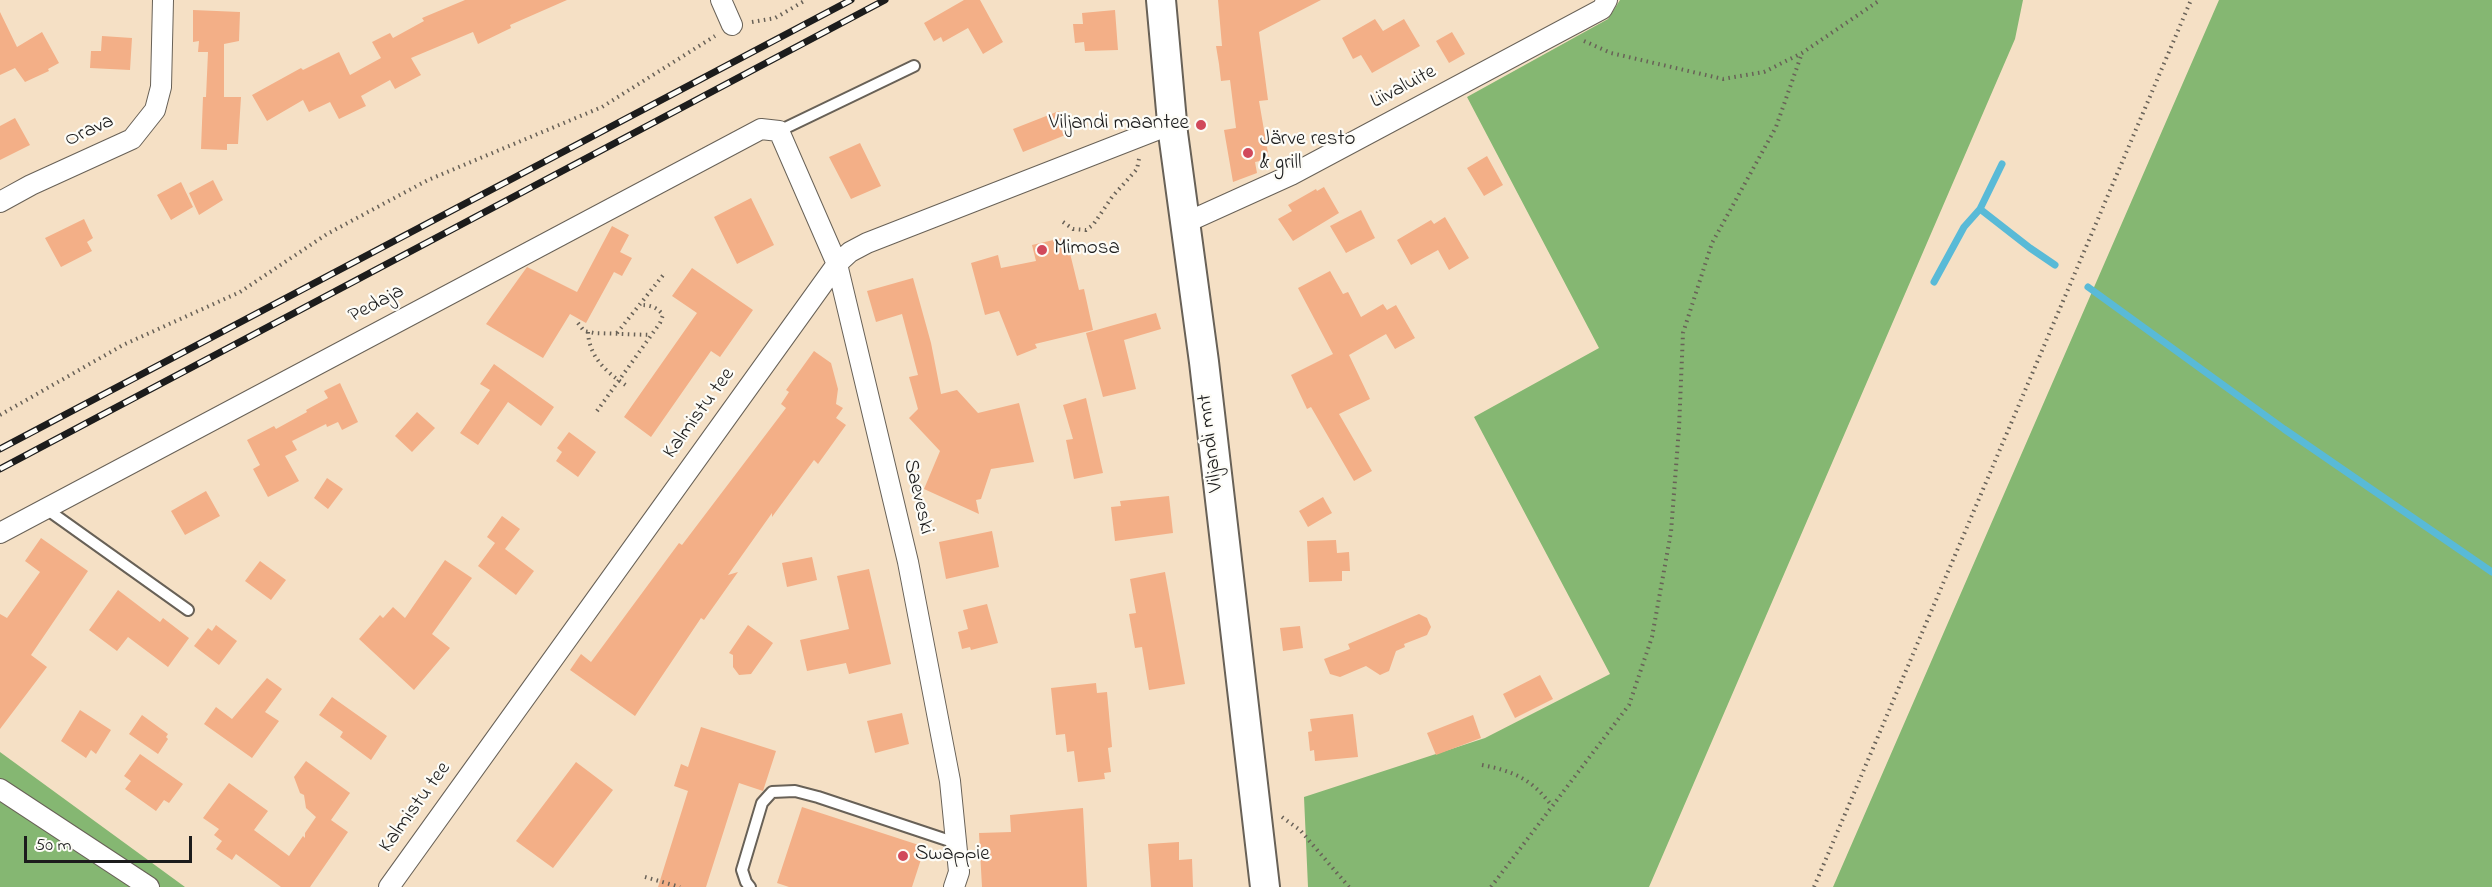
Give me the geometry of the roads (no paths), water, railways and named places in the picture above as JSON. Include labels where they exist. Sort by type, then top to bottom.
[{"type":"main road","name":"Viljandi mnt","points":[[1161,0],[1172,124],[1204,362],[1264,887]]},
{"type":"street","name":"Orava","points":[[0,202],[31,185],[132,139],[155,110],[161,87],[163,0]]},
{"type":"street","points":[[721,0],[732,25]]},
{"type":"street","name":"Liivaluite","points":[[1185,223],[1291,175],[1602,9],[1607,0]]},
{"type":"street","name":"Kalmistu tee","points":[[389,887],[837,264],[850,252],[867,243],[1172,124]]},
{"type":"street","name":"Pedaja","points":[[0,533],[761,129],[779,131]]},
{"type":"street","name":"Saeveski","points":[[779,131],[837,264],[908,562],[950,781],[958,872],[954,887]]},
{"type":"street","points":[[0,789],[149,887]]},
{"type":"lane","points":[[779,131],[914,66]]},
{"type":"lane","points":[[45,508],[188,610]]},
{"type":"lane","points":[[750,887],[742,870],[762,803],[772,792],[795,791],[818,797],[956,843]]},
{"type":"waterway","points":[[1934,282],[1964,227],[1980,209],[2002,164]]},
{"type":"waterway","points":[[1980,209],[2055,265]]},
{"type":"waterway","points":[[2088,287],[2284,429],[2492,572]]},
{"type":"railway","points":[[0,449],[851,0]]},
{"type":"railway","points":[[0,469],[885,0]]},
{"type":"place","name":"Viljandi maantee","points":[[1201,125]]},
{"type":"place","name":"Järve resto & grill","points":[[1248,153]]},
{"type":"place","name":"Mimosa","points":[[1042,250]]},
{"type":"place","name":"Swappie","points":[[903,856]]}]
